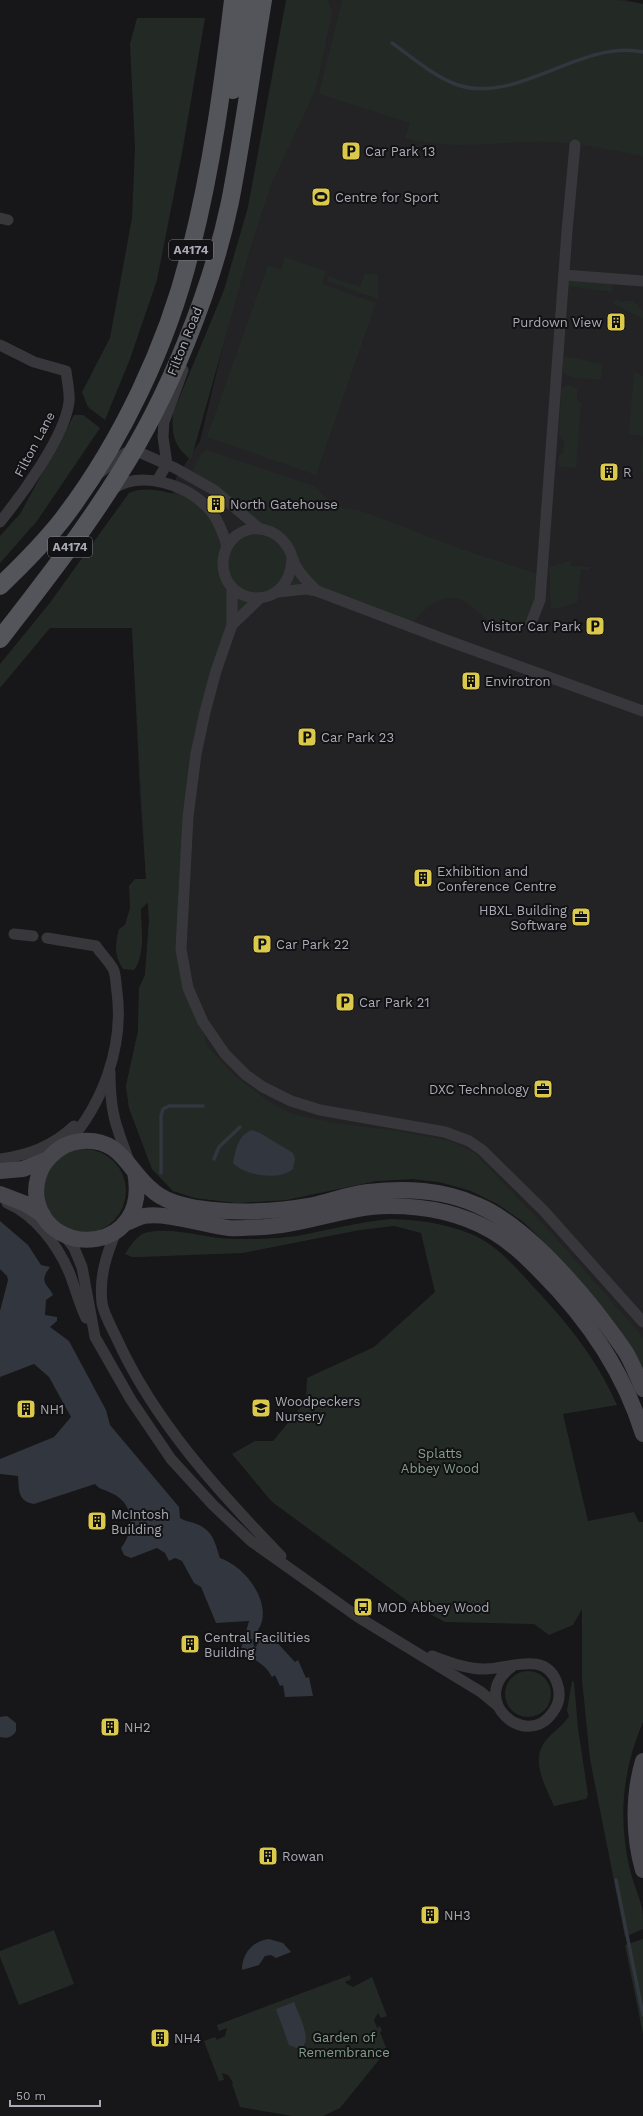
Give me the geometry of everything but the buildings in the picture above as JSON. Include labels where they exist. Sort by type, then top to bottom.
[{"type":"main road","name":"Filton Road","points":[[0,586],[41,545],[61,521],[88,482],[134,403],[154,359],[177,298],[191,251],[212,152],[233,0]]},
{"type":"main road","points":[[212,152],[232,93],[248,0]]},
{"type":"main road","name":"Filton Road","points":[[0,639],[41,586],[107,493],[133,451],[157,406],[185,342],[215,258],[229,203],[264,0]]},
{"type":"street","points":[[531,623],[540,600],[575,145]]},
{"type":"street","points":[[158,482],[166,464],[163,437],[164,422],[210,300],[223,249],[229,203]]},
{"type":"street","points":[[564,275],[643,281]]},
{"type":"street","name":"Filton Lane","points":[[0,345],[34,362],[66,371],[70,400],[62,424],[37,471],[0,522]]},
{"type":"street","points":[[88,482],[117,458],[125,453],[133,451],[166,464],[214,490],[260,528],[271,531],[281,538],[288,547],[292,559],[302,575],[317,591]]},
{"type":"street","points":[[107,493],[126,482],[158,482],[183,489],[201,501],[218,522],[227,546]]},
{"type":"street","points":[[260,528],[241,532],[227,546],[223,556],[223,567],[226,578],[232,588],[245,596],[260,598]]},
{"type":"street","points":[[278,592],[289,578],[292,559]]},
{"type":"street","points":[[232,588],[232,625],[216,671],[205,712],[195,760],[188,817],[181,937],[182,957],[188,988],[207,1028],[225,1054],[246,1075],[268,1090],[291,1101],[320,1110],[445,1132],[469,1141],[482,1150],[544,1212],[643,1322]]},
{"type":"street","points":[[232,625],[260,598],[278,592],[306,589],[317,591],[446,640],[643,711]]},
{"type":"street","points":[[14,934],[33,936]]},
{"type":"street","points":[[47,938],[96,946],[114,970],[119,1010],[117,1040],[110,1067],[91,1113],[67,1144]]},
{"type":"street","points":[[110,1067],[110,1096],[118,1130],[126,1148],[138,1188],[135,1207],[121,1228],[104,1265],[102,1286],[103,1304],[131,1370],[200,1466],[234,1506],[299,1574]]},
{"type":"street","points":[[0,1159],[22,1156],[46,1147],[64,1136],[75,1125],[98,1095]]},
{"type":"street","points":[[43,1216],[37,1200],[36,1186],[39,1174],[46,1160],[56,1150],[67,1144],[90,1140],[105,1144],[117,1150],[151,1190],[178,1205],[218,1211],[259,1212],[314,1205],[364,1192],[408,1189],[442,1194],[477,1204],[504,1219],[536,1246],[568,1279],[603,1321],[626,1353],[643,1388]]},
{"type":"street","points":[[0,1172],[23,1169],[46,1160]]},
{"type":"street","points":[[0,1194],[26,1204],[43,1216],[50,1224],[64,1235],[74,1248],[82,1267],[96,1337]]},
{"type":"street","points":[[0,1200],[26,1214],[57,1247],[96,1337],[120,1382],[170,1459],[213,1505],[251,1541],[358,1616],[481,1692],[498,1706],[506,1718],[523,1726],[542,1722],[550,1716],[556,1708],[559,1693],[557,1683],[552,1673],[543,1666],[533,1663],[522,1663],[513,1666],[484,1669],[459,1666],[414,1650]]},
{"type":"street","points":[[64,1235],[84,1240],[101,1238],[145,1216],[162,1216],[231,1228],[266,1227],[387,1206],[434,1209],[462,1217],[492,1231],[520,1251],[557,1289],[597,1338],[617,1371],[635,1408],[643,1434]]},
{"type":"street","points":[[498,1706],[496,1688],[506,1671],[513,1666]]},
{"type":"street","points":[[643,1761],[638,1782],[636,1820],[639,1854],[643,1870]]},
{"type":"shaded area","points":[[299,0],[625,0],[643,4],[643,1351],[575,1266],[504,1196],[439,1182],[413,1179],[376,1181],[286,1200],[237,1203],[195,1198],[173,1191],[152,1169],[129,1108],[126,1086],[138,1031],[139,988],[145,975],[149,921],[140,794],[131,607],[170,509],[176,478],[200,441],[247,246]]},
{"type":"shaded area","points":[[252,1130],[260,1133],[293,1153],[295,1159],[293,1169],[287,1173],[271,1176],[254,1174],[233,1163],[236,1148],[240,1140]]},
{"type":"shaded area","points":[[0,1221],[28,1245],[41,1265],[50,1267],[46,1272],[44,1280],[53,1295],[46,1300],[45,1315],[57,1317],[57,1321],[50,1327],[69,1341],[106,1410],[110,1425],[179,1507],[180,1518],[199,1525],[209,1532],[214,1540],[220,1558],[237,1567],[252,1583],[261,1602],[263,1611],[261,1625],[253,1639],[254,1646],[256,1647],[262,1632],[271,1636],[295,1662],[298,1660],[306,1678],[309,1677],[313,1696],[285,1697],[283,1685],[280,1686],[275,1675],[272,1677],[265,1667],[252,1658],[248,1656],[247,1659],[239,1656],[249,1621],[216,1623],[201,1587],[194,1583],[182,1561],[175,1558],[169,1561],[165,1553],[157,1548],[131,1558],[124,1555],[121,1548],[129,1533],[130,1518],[125,1503],[119,1497],[95,1484],[34,1504],[24,1500],[20,1494],[18,1476],[0,1474],[0,1459],[54,1437],[71,1417],[49,1377],[34,1364],[0,1377],[0,1311],[8,1280],[7,1276],[0,1269]]},
{"type":"shaded area","points":[[7,1716],[16,1723],[16,1731],[10,1737],[0,1737],[0,1717]]},
{"type":"shaded area","points":[[269,1939],[283,1943],[291,1952],[276,1958],[271,1955],[265,1956],[259,1965],[242,1970],[242,1964],[249,1949],[258,1942]]},
{"type":"shaded area","points":[[294,2002],[306,2035],[304,2046],[299,2049],[289,2045],[276,2009]]},
{"type":"green space","points":[[286,0],[328,0],[332,14],[315,91],[271,185],[251,246],[191,460],[177,445],[175,440],[173,434],[173,413],[224,290],[248,207]]},
{"type":"green space","points":[[342,0],[616,0],[643,4],[643,156],[586,146],[552,142],[460,145],[423,142],[405,138],[410,123],[319,94]]},
{"type":"green space","points":[[137,18],[205,18],[182,153],[157,280],[130,359],[105,420],[88,407],[82,392],[110,338],[132,218],[135,148],[130,44]]},
{"type":"green space","points":[[285,257],[326,271],[322,284],[376,303],[316,475],[207,437],[268,265],[281,270]]},
{"type":"green space","points":[[365,274],[378,274],[378,299],[327,281],[329,276],[360,287]]},
{"type":"green space","points":[[568,281],[613,284],[612,292],[567,286]]},
{"type":"green space","points":[[616,300],[622,302],[633,300],[643,312],[643,319],[612,303]]},
{"type":"green space","points":[[564,356],[602,364],[601,379],[581,378],[566,375],[563,369]]},
{"type":"green space","points":[[634,372],[643,376],[643,436],[629,434]]},
{"type":"green space","points":[[570,385],[577,389],[577,400],[581,403],[576,468],[561,467],[558,464],[559,456],[563,453],[564,441],[559,434],[561,391],[564,386]]},
{"type":"green space","points":[[74,415],[83,415],[100,428],[37,521],[0,563],[0,536],[20,514]]},
{"type":"green space","points":[[643,436],[643,472],[641,471]]},
{"type":"green space","points":[[207,450],[314,486],[328,500],[339,507],[362,511],[458,548],[534,573],[542,571],[531,623],[518,626],[505,627],[493,624],[470,605],[461,600],[452,598],[444,599],[429,606],[411,626],[317,591],[278,592],[232,625],[200,734],[182,957],[203,1022],[206,1045],[236,1077],[271,1103],[293,1114],[334,1123],[398,1131],[451,1141],[475,1153],[553,1235],[643,1337],[643,1370],[619,1328],[577,1277],[537,1235],[522,1221],[497,1204],[471,1191],[439,1182],[413,1179],[376,1181],[286,1200],[237,1203],[195,1198],[173,1191],[152,1169],[129,1108],[126,1086],[138,1031],[139,988],[145,975],[149,921],[148,902],[141,909],[141,948],[138,964],[134,970],[123,969],[118,959],[116,950],[119,929],[125,925],[130,908],[129,886],[135,879],[146,879],[132,628],[50,628],[0,688],[0,664],[49,604],[129,493],[147,490],[179,495],[183,489],[201,501],[227,545],[259,528],[190,476],[201,454]]},
{"type":"green space","points":[[569,561],[571,566],[590,567],[589,570],[581,569],[577,603],[553,609],[551,607],[549,567]]},
{"type":"green space","points":[[84,1149],[100,1152],[114,1161],[123,1175],[126,1191],[123,1207],[114,1221],[100,1230],[84,1233],[68,1230],[54,1221],[45,1207],[42,1191],[45,1175],[54,1161],[68,1152]]},
{"type":"green space","name":"Splatts Abbey Wood","points":[[391,1219],[421,1221],[461,1230],[480,1238],[503,1255],[543,1296],[579,1340],[599,1371],[617,1405],[563,1414],[588,1521],[634,1512],[639,1522],[643,1522],[643,1722],[630,1759],[626,1777],[623,1814],[626,1851],[631,1875],[642,1908],[643,1929],[625,1937],[590,1759],[582,1680],[582,1609],[573,1625],[549,1635],[534,1624],[445,1622],[413,1605],[272,1502],[232,1454],[255,1441],[273,1441],[306,1401],[307,1378],[374,1347],[435,1292],[421,1233],[394,1226],[360,1230],[243,1253],[139,1257],[132,1257],[125,1254],[138,1237],[149,1232],[170,1231],[213,1237],[243,1239],[289,1237],[358,1223]]},
{"type":"green space","points":[[523,1671],[533,1671],[545,1677],[550,1685],[550,1703],[545,1711],[537,1716],[523,1717],[515,1714],[508,1707],[505,1699],[505,1689],[508,1681],[515,1674]]},
{"type":"green space","points":[[572,1681],[574,1682],[578,1728],[588,1795],[586,1799],[554,1806],[540,1772],[539,1755],[547,1739],[564,1723],[569,1716],[567,1710]]},
{"type":"green space","points":[[54,1930],[74,1984],[19,2005],[0,1957],[0,1951]]},
{"type":"green space","points":[[643,1939],[643,2034],[625,1945]]},
{"type":"green space","name":"Garden of Remembrance","points":[[350,1975],[351,1979],[345,1982],[353,1987],[372,1977],[387,2016],[381,2018],[378,2013],[374,2020],[377,2028],[380,2026],[382,2031],[380,2032],[387,2050],[340,2108],[323,2116],[292,2116],[240,2107],[232,2084],[233,2083],[228,2075],[222,2073],[224,2080],[219,2081],[204,2041],[215,2037],[217,2040],[225,2036],[227,2028],[219,2031],[217,2025]]},
{"type":"waterway","points":[[392,43],[430,71],[455,84],[478,89],[501,87],[524,81],[572,62],[595,55],[619,51],[643,52]]},
{"type":"waterway","points":[[161,1173],[161,1116],[163,1109],[169,1106],[203,1106]]},
{"type":"waterway","points":[[214,1159],[219,1147],[240,1127]]},
{"type":"waterway","points":[[616,1880],[643,2015]]},
{"type":"place","name":"Car Park 13","points":[[351,151]]},
{"type":"place","name":"Centre for Sport","points":[[321,197]]},
{"type":"place","name":"Purdown View","points":[[616,322]]},
{"type":"place","name":"R","points":[[609,472]]},
{"type":"place","name":"North Gatehouse","points":[[216,504]]},
{"type":"place","name":"Visitor Car Park","points":[[595,626]]},
{"type":"place","name":"Envirotron","points":[[471,681]]},
{"type":"place","name":"Car Park 23","points":[[307,737]]},
{"type":"place","name":"Exhibition and Conference Centre","points":[[423,878]]},
{"type":"place","name":"HBXL Building Software","points":[[581,917]]},
{"type":"place","name":"Car Park 22","points":[[262,944]]},
{"type":"place","name":"Car Park 21","points":[[345,1002]]},
{"type":"place","name":"DXC Technology","points":[[543,1089]]},
{"type":"place","name":"Woodpeckers Nursery","points":[[261,1408]]},
{"type":"place","name":"NH1","points":[[26,1409]]},
{"type":"place","name":"McIntosh Building","points":[[97,1521]]},
{"type":"place","name":"MOD Abbey Wood","points":[[363,1607]]},
{"type":"place","name":"Central Facilities Building","points":[[190,1644]]},
{"type":"place","name":"NH2","points":[[110,1727]]},
{"type":"place","name":"Rowan","points":[[268,1856]]},
{"type":"place","name":"NH3","points":[[430,1915]]},
{"type":"place","name":"NH4","points":[[160,2038]]}]
